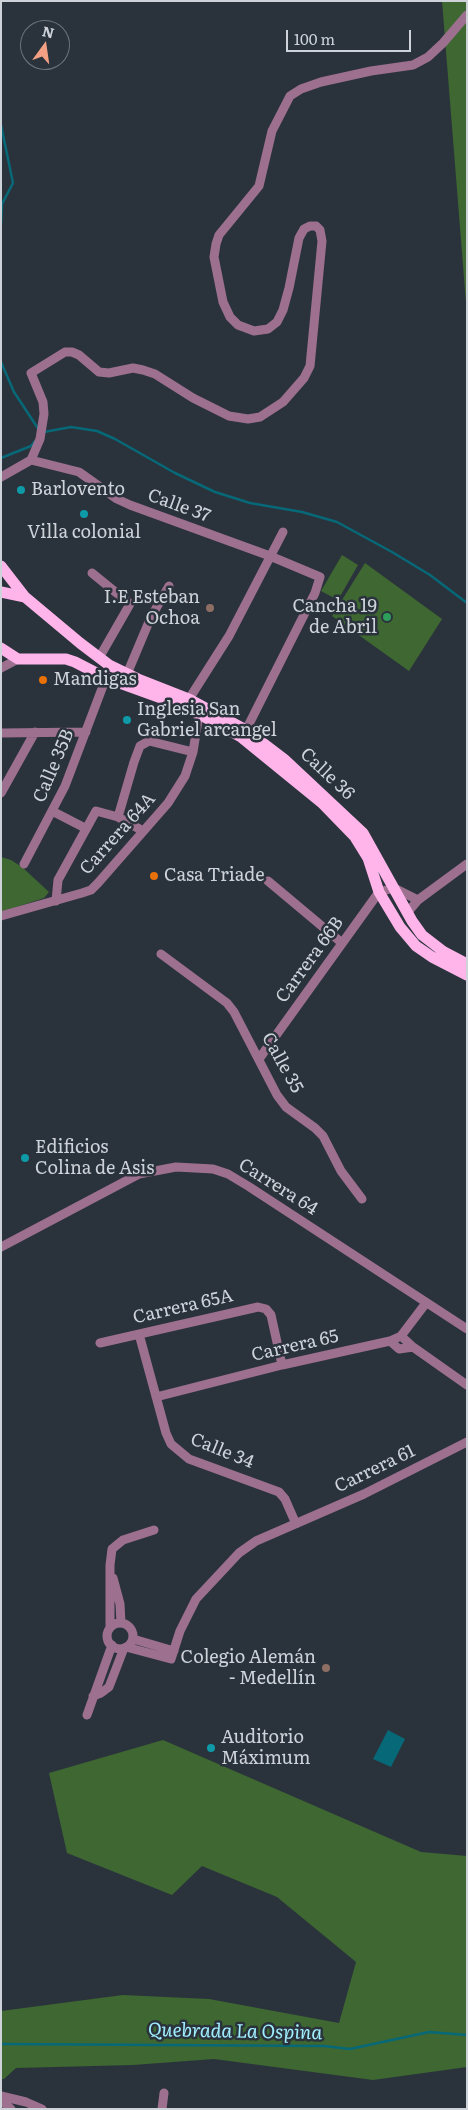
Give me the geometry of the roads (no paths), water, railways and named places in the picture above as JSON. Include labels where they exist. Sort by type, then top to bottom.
[{"type":"main road","name":"Calle 36","points":[[1,566],[25,597],[98,658],[127,674],[189,699],[246,730],[284,759],[363,833],[407,913],[422,935],[433,945],[467,964]]},
{"type":"main road","points":[[1,592],[25,597]]},
{"type":"main road","points":[[1,648],[18,659],[66,659],[80,644]]},
{"type":"main road","name":"Calle 36","points":[[66,659],[106,678],[186,707],[241,736],[322,803],[355,837],[368,858],[380,892],[400,927],[416,946],[432,957],[467,975]]},
{"type":"street","points":[[1,477],[31,460],[40,438],[44,402],[31,373],[65,352],[79,355],[99,372],[109,373],[133,368],[155,374],[193,398],[229,416],[248,419],[260,417],[283,402],[304,378],[310,366],[322,241],[320,230],[316,226],[310,226],[304,229],[299,238],[289,288],[283,310],[277,322],[268,329],[254,331],[238,325],[230,317],[223,302],[214,257],[219,236],[259,186],[272,130],[290,96],[301,89],[321,82],[371,71],[413,66],[438,48],[467,15]]},
{"type":"street","name":"Calle 37","points":[[31,460],[79,472],[130,505],[270,556],[320,577],[321,580],[315,593],[246,730]]},
{"type":"street","points":[[189,699],[229,636],[283,532]]},
{"type":"street","points":[[92,573],[130,604],[98,658]]},
{"type":"street","points":[[127,674],[151,617],[169,586]]},
{"type":"street","points":[[1,668],[18,659]]},
{"type":"street","name":"Calle 35B","points":[[24,864],[52,811],[86,732],[106,678]]},
{"type":"street","name":"Carrera 64A","points":[[1,916],[91,890],[168,803],[185,776],[193,752],[199,714]]},
{"type":"street","points":[[1,794],[35,732]]},
{"type":"street","points":[[1,733],[86,732]]},
{"type":"street","points":[[118,817],[140,746],[154,742],[193,752]]},
{"type":"street","points":[[52,811],[85,828]]},
{"type":"street","points":[[56,900],[58,880],[96,811],[118,817],[143,831]]},
{"type":"street","points":[[407,913],[418,900],[467,864]]},
{"type":"street","points":[[268,881],[342,943]]},
{"type":"street","points":[[380,892],[394,888],[418,900]]},
{"type":"street","name":"Carrera 66B","points":[[258,1059],[380,892]]},
{"type":"street","name":"Calle 35","points":[[160,954],[227,1003],[234,1012],[277,1096],[286,1107],[323,1136],[341,1171],[362,1199]]},
{"type":"street","name":"Carrera 64","points":[[1,1247],[139,1174],[176,1167],[196,1167],[224,1173],[248,1186],[467,1329]]},
{"type":"street","name":"Carrera 65","points":[[156,1397],[282,1365],[390,1341],[401,1336],[426,1303]]},
{"type":"street","name":"Carrera 65A","points":[[100,1343],[258,1307],[266,1309],[271,1315],[282,1365]]},
{"type":"street","name":"Calle 34","points":[[139,1334],[166,1433],[171,1444],[189,1459],[279,1492],[285,1498],[296,1524]]},
{"type":"street","points":[[401,1336],[412,1347],[467,1385]]},
{"type":"street","points":[[390,1341],[399,1349],[412,1347]]},
{"type":"street","name":"Carrera 61","points":[[173,1655],[189,1610],[208,1585],[239,1553],[256,1541],[364,1494],[467,1442]]},
{"type":"street","points":[[87,1715],[111,1649],[108,1638],[110,1628],[110,1565],[112,1549],[123,1540],[154,1530]]},
{"type":"street","points":[[110,1565],[121,1612],[121,1623]]},
{"type":"street","points":[[110,1613],[115,1610],[121,1612]]},
{"type":"street","points":[[94,1696],[109,1687],[124,1651],[133,1639],[130,1626],[121,1623],[110,1628]]},
{"type":"street","points":[[133,1639],[173,1655]]},
{"type":"street","points":[[111,1649],[173,1655]]},
{"type":"street","points":[[162,2109],[164,2093]]},
{"type":"street","points":[[1,2096],[26,2102],[42,2109]]},
{"type":"street","points":[[1,2100],[11,2109]]},
{"type":"street","points":[[17,2109],[26,2102]]},
{"type":"water","points":[[388,1730],[405,1739],[391,1767],[373,1759]]},
{"type":"waterway","points":[[1,125],[13,183],[2,204],[1,223]]},
{"type":"waterway","points":[[1,362],[14,392],[39,430]]},
{"type":"waterway","points":[[44,432],[71,427],[97,431],[215,492],[250,503],[302,512],[337,522],[430,575],[467,603]]},
{"type":"waterway","points":[[1,458],[31,446],[35,441]]},
{"type":"waterway","name":"Quebrada La Ospina","points":[[1,2044],[324,2046],[350,2049],[429,2032],[467,2035]]},
{"type":"place","name":"Barlovento","points":[[21,490]]},
{"type":"place","name":"Villa colonial","points":[[84,514]]},
{"type":"place","name":"I.E Esteban Ochoa","points":[[210,608]]},
{"type":"place","name":"Cancha 19 de Abril","points":[[387,617]]},
{"type":"place","name":"Mandigas","points":[[43,680]]},
{"type":"place","name":"Inglesia San Gabriel arcangel","points":[[127,720]]},
{"type":"place","name":"Casa Triade","points":[[154,876]]},
{"type":"place","name":"Edificios Colina de Asis","points":[[25,1158]]},
{"type":"place","name":"Colegio Alemán - Medellín","points":[[326,1668]]},
{"type":"place","name":"Auditorio Máximum","points":[[211,1748]]}]
